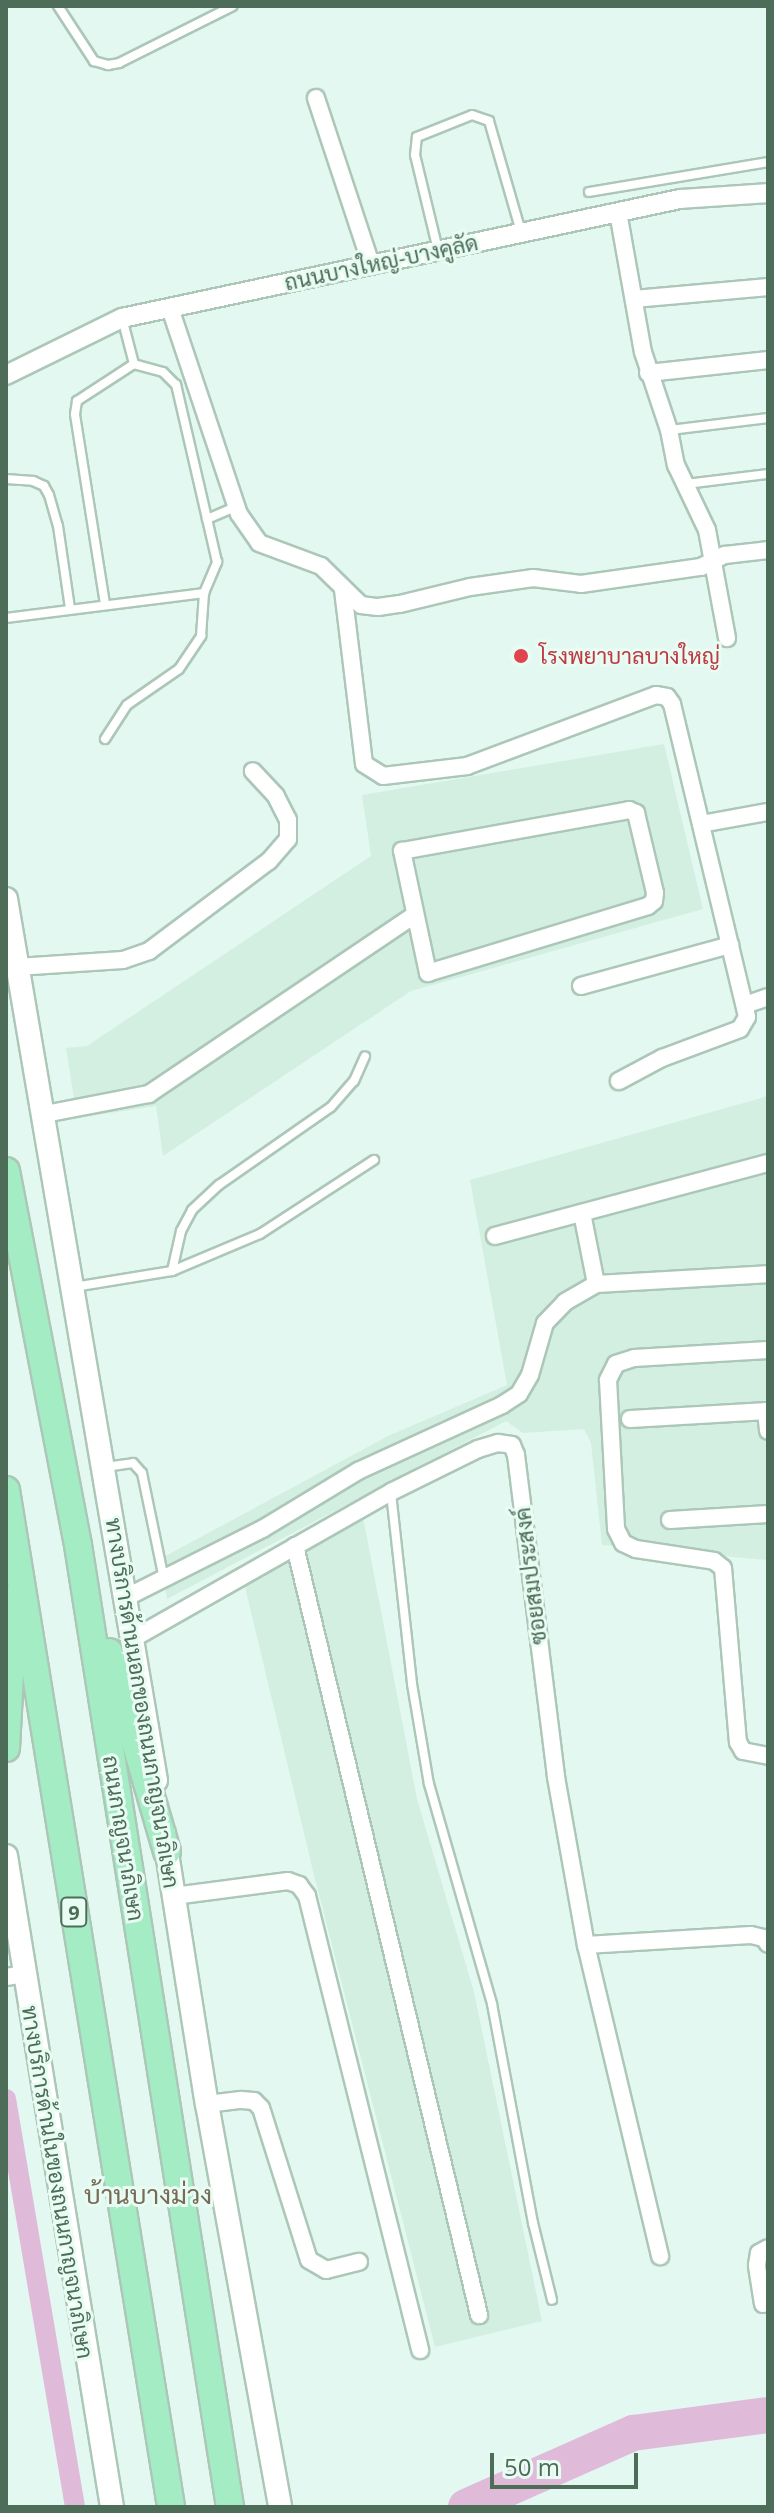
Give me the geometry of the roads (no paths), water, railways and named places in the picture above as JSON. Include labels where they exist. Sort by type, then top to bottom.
[{"type":"highway","name":"ถนนกาญจนาภิเษก","points":[[6,1171],[78,1545],[230,2507]]},
{"type":"highway","name":"9","points":[[6,1490],[171,2507]]},
{"type":"highway","points":[[78,1545],[167,1852]]},
{"type":"highway","points":[[6,1748],[17,1548]]},
{"type":"main road","name":"ทางบริการด้านนอกของถนนกาญจนาภิเษก","points":[[6,899],[134,1638],[207,2104],[248,2316],[280,2507]]},
{"type":"main road","name":"ทางบริการด้านในของถนนกาญจนาภิเษก","points":[[6,1856],[16,1976],[112,2507]]},
{"type":"street","points":[[316,98],[371,264]]},
{"type":"street","name":"ถนนบางใหญ่-บางคูลัด","points":[[6,375],[122,318],[680,199],[768,193]]},
{"type":"street","points":[[618,212],[648,373],[669,430],[676,465],[707,530],[727,638]]},
{"type":"street","points":[[634,299],[768,287]]},
{"type":"street","points":[[170,308],[237,506],[259,543],[321,566],[361,605],[378,607],[470,587],[533,578],[581,584],[701,567],[712,559],[768,550]]},
{"type":"street","points":[[648,373],[768,360]]},
{"type":"street","points":[[343,590],[364,764],[383,776],[467,766],[656,695],[667,697],[672,704],[747,1017],[740,1029],[662,1058],[619,1081]]},
{"type":"street","points":[[17,967],[123,960],[149,951],[269,861],[288,839],[288,820],[276,796],[253,771]]},
{"type":"street","points":[[629,810],[636,813],[655,893],[654,901],[648,906],[428,973],[414,915],[401,855],[405,849],[629,810]]},
{"type":"street","points":[[701,824],[768,812]]},
{"type":"street","points":[[45,1114],[149,1094],[414,915]]},
{"type":"street","points":[[581,986],[730,945]]},
{"type":"street","points":[[745,1005],[768,997]]},
{"type":"street","points":[[495,1236],[768,1163]]},
{"type":"street","points":[[582,1213],[596,1284]]},
{"type":"street","points":[[127,1597],[264,1528],[358,1471],[519,1394],[530,1375],[545,1323],[565,1302],[596,1284],[768,1274]]},
{"type":"street","points":[[768,1350],[634,1358],[616,1364],[608,1380],[616,1529],[623,1543],[636,1549],[714,1561],[723,1568],[738,1742],[743,1751],[768,1756]]},
{"type":"street","points":[[630,1419],[767,1411],[768,1431]]},
{"type":"street","name":"ซอยสมประสงค์","points":[[134,1638],[391,1492],[498,1443],[512,1445],[516,1455],[556,1777],[586,1945]]},
{"type":"street","points":[[670,1520],[768,1514]]},
{"type":"street","points":[[295,1546],[479,2315]]},
{"type":"street","points":[[174,1896],[288,1881],[299,1885],[307,1896],[420,2350]]},
{"type":"street","points":[[660,2256],[586,1945],[751,1935],[764,1938],[768,1944]]},
{"type":"street","points":[[207,2104],[241,2100],[254,2101],[261,2108],[309,2260],[326,2270],[359,2262]]},
{"type":"street","points":[[763,2304],[757,2265],[759,2253],[768,2248]]},
{"type":"lane","points":[[58,6],[94,61],[108,65],[119,63],[233,6]]},
{"type":"lane","points":[[438,250],[415,155],[417,137],[472,115],[489,121],[521,232]]},
{"type":"lane","points":[[589,192],[768,162]]},
{"type":"lane","points":[[122,318],[134,364]]},
{"type":"lane","points":[[105,604],[75,414],[77,401],[134,364],[163,372],[176,385],[217,562],[204,593],[201,636],[179,669],[127,705],[105,739]]},
{"type":"lane","points":[[669,430],[768,418]]},
{"type":"lane","points":[[686,484],[768,474]]},
{"type":"lane","points":[[6,479],[33,481],[44,486],[49,495],[58,526],[70,608]]},
{"type":"lane","points":[[207,519],[237,506]]},
{"type":"lane","points":[[6,618],[204,593]]},
{"type":"lane","points":[[172,1271],[181,1231],[192,1210],[219,1185],[331,1107],[354,1081],[365,1056]]},
{"type":"lane","points":[[74,1287],[172,1271],[260,1234],[374,1160]]},
{"type":"lane","points":[[105,1467],[133,1463],[142,1473],[164,1579]]},
{"type":"lane","points":[[391,1492],[412,1684],[429,1784],[492,2004],[527,2195],[552,2300]]},
{"type":"waterway","points":[[6,2099],[75,2507]]},
{"type":"waterway","points":[[466,2507],[633,2433],[768,2415]]},
{"type":"place","name":"โรงพยาบาลบางใหญ่","points":[[521,656]]},
{"type":"district","name":"บ้านบางม่วง","points":[[148,2195]]}]
